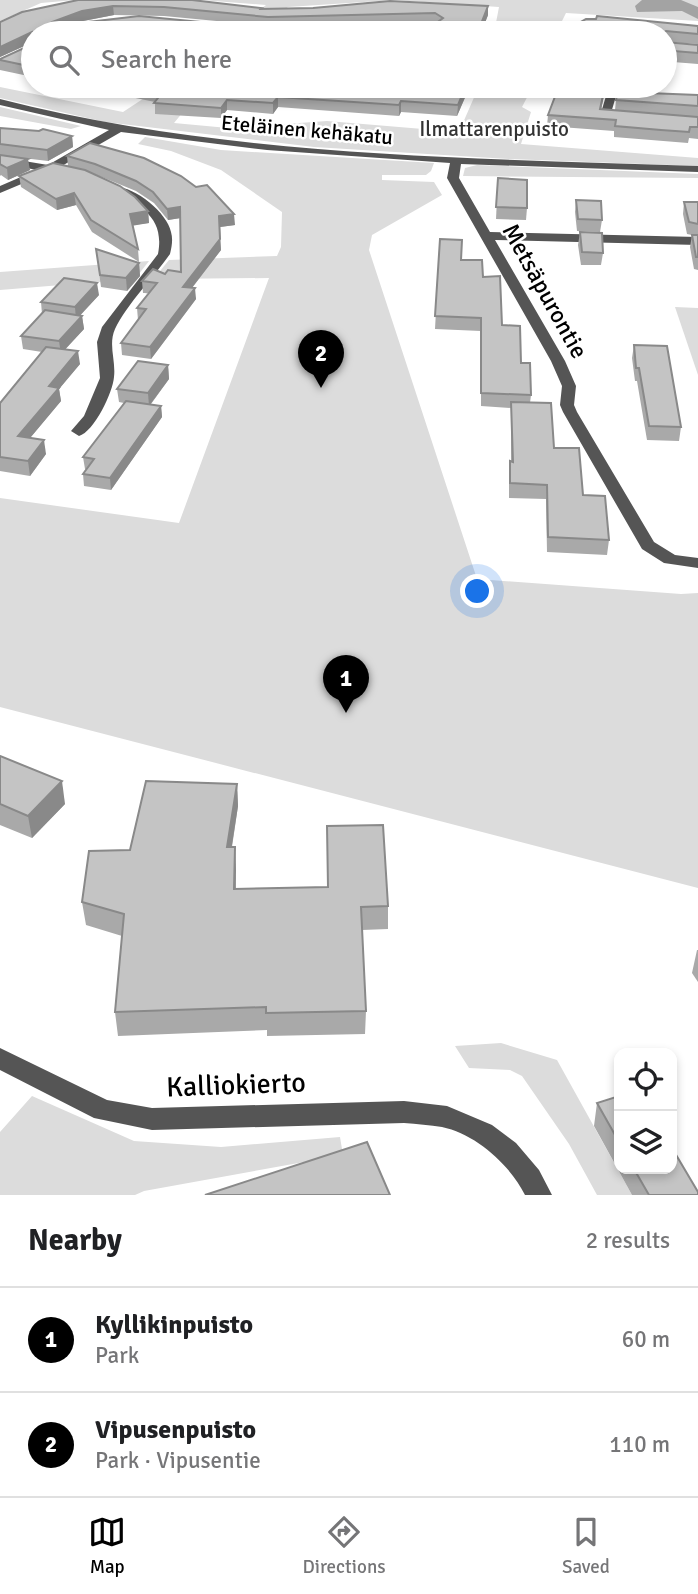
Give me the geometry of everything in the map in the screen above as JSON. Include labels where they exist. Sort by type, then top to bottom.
[{"type":"street","points":[[610,98],[605,116],[631,118]]},
{"type":"street","name":"Eteläinen kehäkatu","points":[[0,102],[120,128],[310,151],[456,160],[698,169]]},
{"type":"street","points":[[0,190],[51,168],[120,128]]},
{"type":"street","points":[[0,159],[83,177]]},
{"type":"street","name":"Metsäpurontie","points":[[456,160],[453,178],[558,361],[569,386],[567,404],[570,412],[648,545],[670,559],[698,563]]},
{"type":"street","points":[[79,431],[91,416],[107,378],[104,342],[109,327],[164,254],[167,242],[162,221],[147,204],[106,184]]},
{"type":"street","points":[[485,236],[698,241]]},
{"type":"street","name":"Kalliokierto","points":[[0,1058],[103,1110],[152,1119],[404,1112],[447,1117],[483,1133],[507,1151],[530,1178],[539,1195]]},
{"type":"green space","points":[[0,0],[75,0],[41,3],[0,21]]},
{"type":"green space","points":[[201,0],[394,0],[288,7],[270,21],[245,21],[266,5]]},
{"type":"green space","points":[[394,0],[698,0],[698,21],[566,13],[562,21],[496,21],[499,7]]},
{"type":"green space","name":"Ilmattarenpuisto","points":[[0,87],[21,91],[21,98],[54,98],[123,112],[144,98],[195,98],[174,123],[228,128],[327,121],[459,132],[474,98],[527,98],[522,107],[531,112],[521,144],[698,158],[698,166],[509,159],[314,147],[105,122],[0,98]]},
{"type":"green space","points":[[0,107],[81,126],[71,129],[0,116]]},
{"type":"green space","points":[[145,137],[221,150],[434,163],[426,175],[382,175],[382,180],[434,182],[442,195],[372,235],[369,250],[477,579],[698,593],[698,888],[0,707],[0,498],[179,523],[269,278],[159,279],[147,294],[143,292],[169,260],[277,256],[281,247],[282,212],[221,170],[171,151],[138,144]]},
{"type":"green space","points":[[477,165],[698,174],[698,178],[463,176],[465,168]]},
{"type":"green space","points":[[149,261],[135,279],[0,290],[0,272]]},
{"type":"green space","points":[[675,307],[698,308],[698,375]]},
{"type":"green space","points":[[501,1043],[557,1060],[614,1163],[614,1174],[620,1174],[632,1195],[597,1195],[569,1144],[522,1076],[510,1070],[469,1068],[455,1046]]},
{"type":"green space","points":[[32,1096],[134,1141],[221,1147],[340,1137],[343,1155],[144,1191],[135,1195],[0,1195],[0,1132]]},
{"type":"shaded area","points":[[642,0],[681,0],[698,7],[698,19],[682,11],[637,12],[635,6]]},
{"type":"building","points":[[78,0],[192,0],[261,8],[259,9],[313,8],[390,1],[488,6],[482,21],[439,21],[443,18],[435,13],[268,17],[164,7],[113,6],[82,11],[55,21],[21,21],[21,37],[0,47],[0,22],[22,12]]},
{"type":"building","points":[[139,16],[190,21],[96,21]]},
{"type":"building","points":[[597,16],[648,21],[582,21],[596,19]]},
{"type":"building","points":[[677,24],[698,26],[698,34],[677,32]]},
{"type":"building","points":[[677,43],[698,45],[698,53],[677,51]]},
{"type":"building","points":[[21,49],[21,64],[0,59]]},
{"type":"building","points":[[677,94],[698,95],[698,106],[616,100],[677,98]]},
{"type":"building","points":[[158,98],[277,98],[273,103],[227,100],[221,108],[154,103]]},
{"type":"building","points":[[293,98],[461,98],[458,105],[401,101],[399,105]]},
{"type":"building","points":[[554,98],[602,98],[600,109],[698,117],[698,127],[690,127],[689,132],[661,130],[615,126],[616,120],[548,115]]},
{"type":"building","points":[[0,128],[43,129],[72,136],[47,150],[0,144]]},
{"type":"building","points":[[90,143],[144,158],[181,176],[196,187],[207,185],[234,214],[219,216],[220,239],[183,287],[195,288],[150,347],[121,343],[146,309],[137,308],[157,283],[142,281],[153,269],[165,274],[168,270],[181,272],[180,207],[167,209],[153,192],[136,181],[67,156]]},
{"type":"building","points":[[0,155],[28,159],[7,168],[0,164]]},
{"type":"building","points":[[53,163],[85,170],[120,186],[135,197],[148,211],[130,214],[138,249],[91,220],[74,193],[56,199],[19,176]]},
{"type":"building","points":[[498,178],[527,180],[527,208],[496,207]]},
{"type":"building","points":[[576,200],[601,201],[602,220],[578,219]]},
{"type":"building","points":[[684,202],[698,202],[698,224],[689,222]]},
{"type":"building","points":[[580,232],[602,233],[603,253],[582,252]]},
{"type":"building","points":[[692,235],[698,235],[698,257],[696,257]]},
{"type":"building","points":[[440,239],[462,240],[461,260],[482,260],[483,277],[500,276],[502,325],[520,326],[521,363],[530,363],[531,395],[481,393],[481,318],[435,316]]},
{"type":"building","points":[[96,249],[139,263],[126,278],[100,275]]},
{"type":"building","points":[[64,278],[97,283],[75,307],[41,302]]},
{"type":"building","points":[[45,310],[82,316],[59,341],[21,336]]},
{"type":"building","points":[[634,345],[667,346],[681,427],[649,426],[639,368],[636,368]]},
{"type":"building","points":[[46,347],[78,351],[49,386],[59,388],[18,436],[44,440],[28,461],[0,457],[0,403]]},
{"type":"building","points":[[138,361],[168,365],[148,393],[117,389]]},
{"type":"building","points":[[126,401],[161,406],[110,478],[83,474],[94,459],[83,457]]},
{"type":"building","points":[[511,402],[551,403],[554,448],[579,448],[583,495],[605,496],[609,540],[548,537],[547,485],[510,483],[510,461],[513,462]]},
{"type":"building","points":[[0,756],[62,781],[28,816],[0,804]]},
{"type":"building","points":[[146,781],[237,784],[227,847],[235,847],[234,889],[328,887],[327,826],[383,825],[388,906],[361,907],[366,1011],[266,1013],[266,1007],[115,1012],[124,914],[82,902],[89,851],[130,850]]},
{"type":"building","points":[[614,1098],[614,1133],[597,1103]]},
{"type":"building","points":[[367,1142],[390,1195],[205,1195]]},
{"type":"building","points":[[677,1156],[698,1192],[698,1195],[649,1195],[637,1174],[677,1174]]},
{"type":"place","name":"Vipusenpuisto","points":[[321,388]]},
{"type":"place","name":"Kyllikinpuisto","points":[[346,713]]}]
